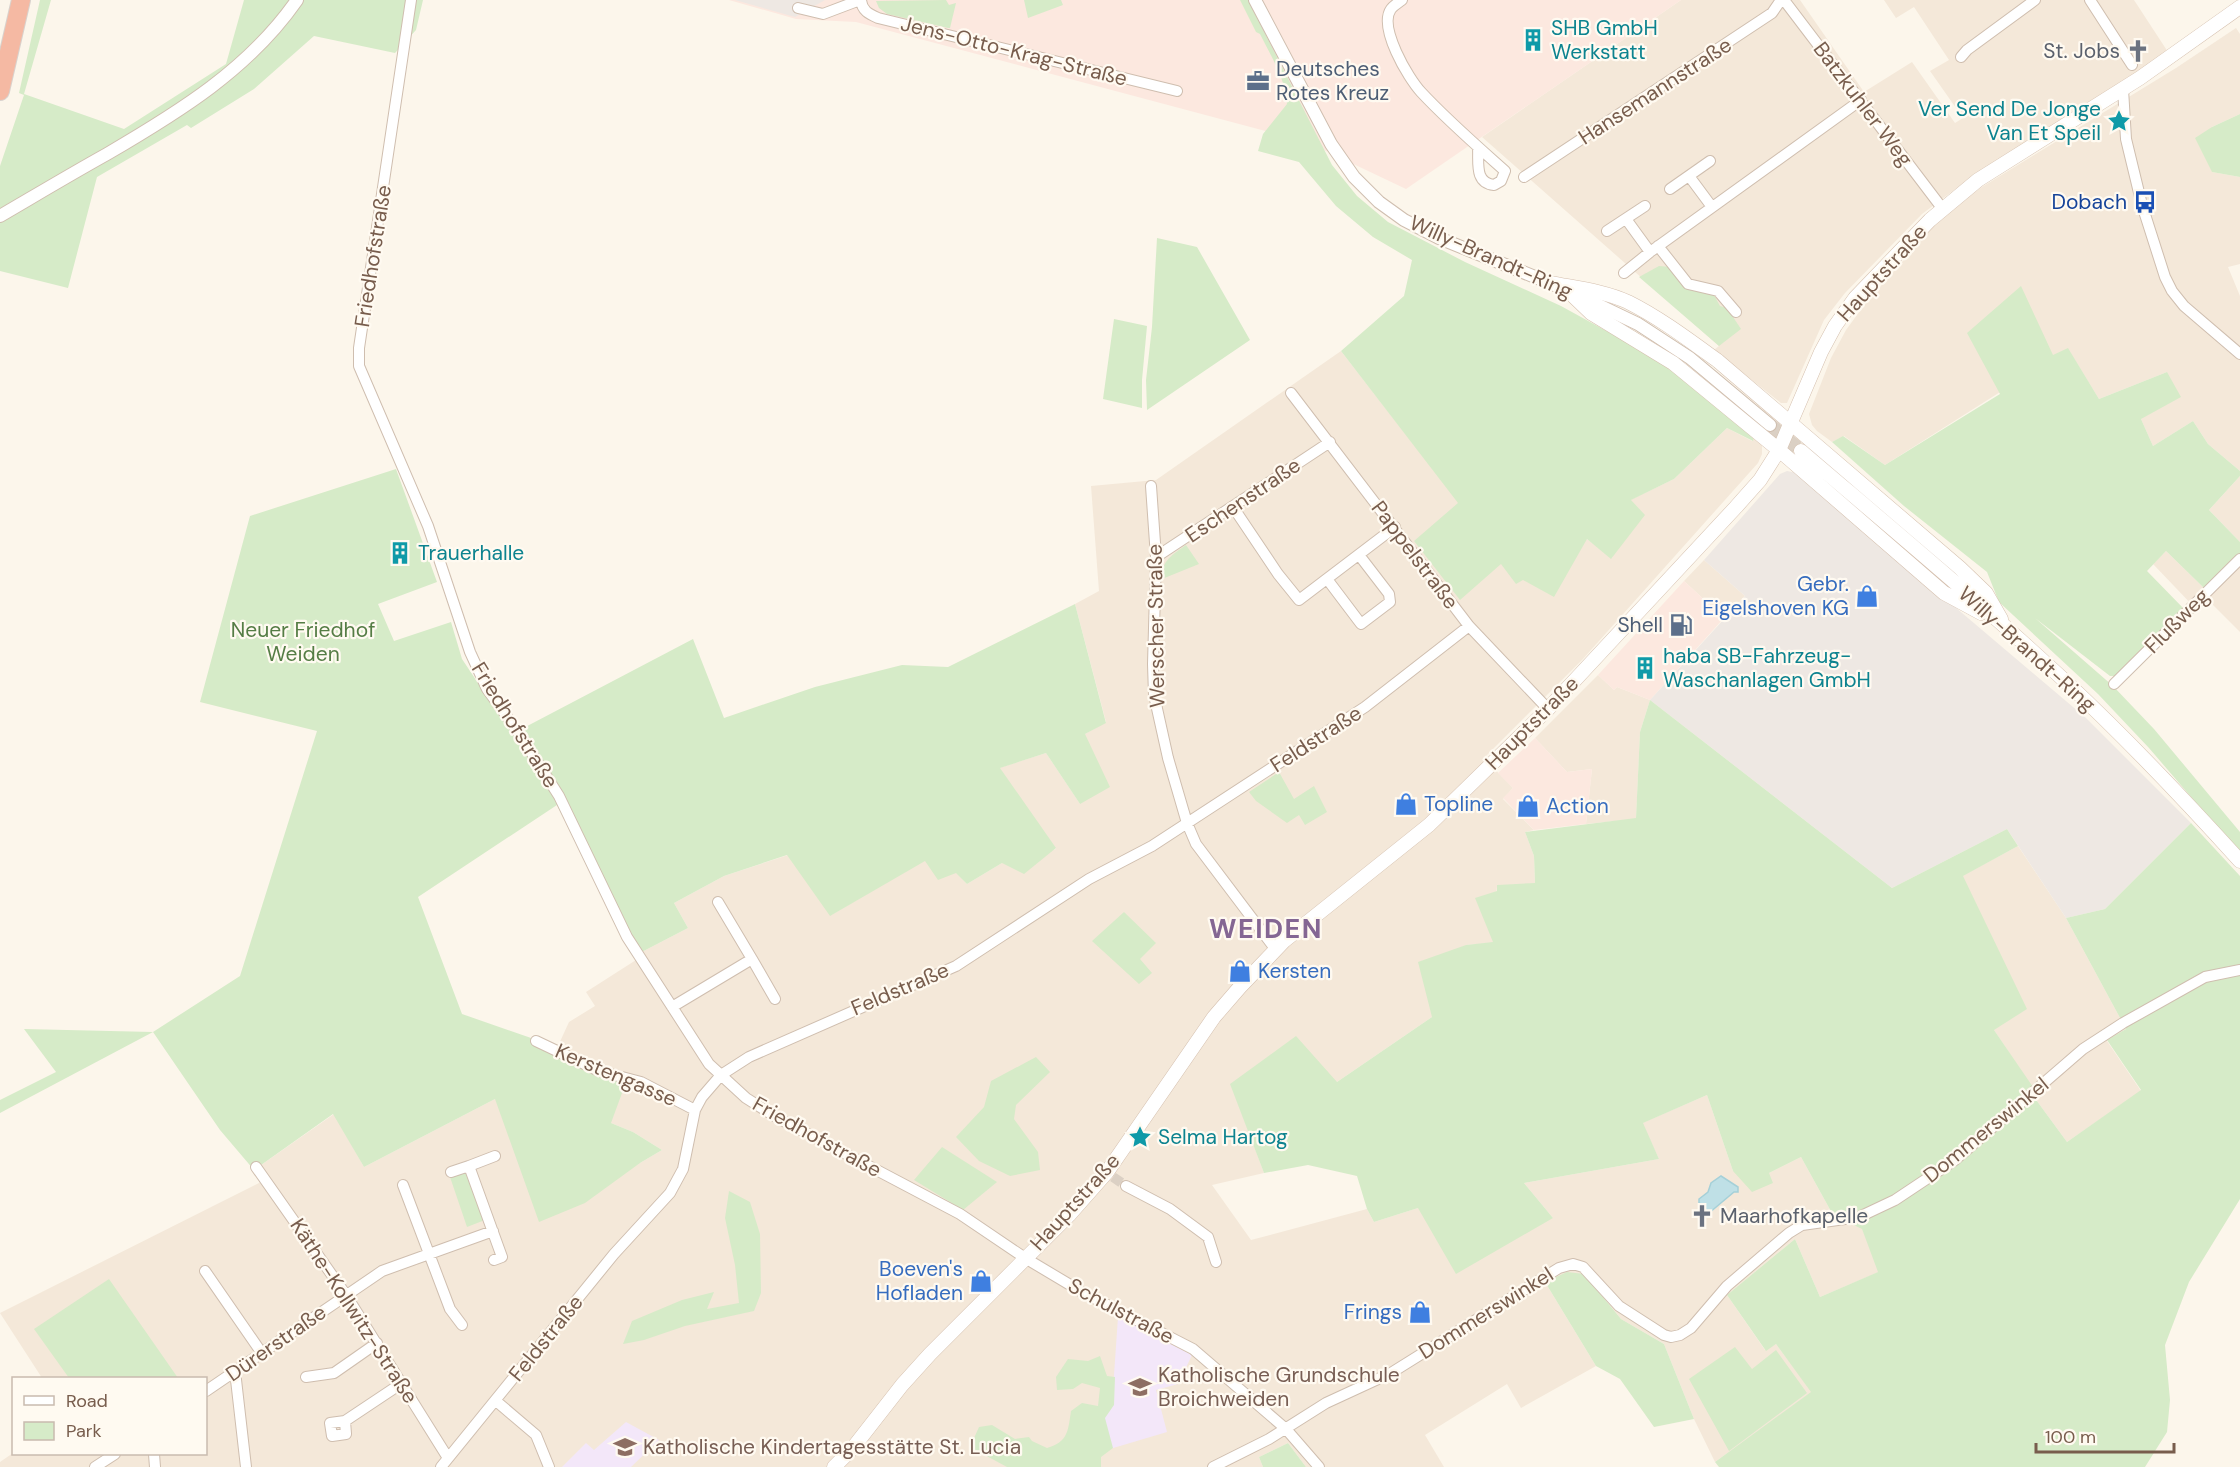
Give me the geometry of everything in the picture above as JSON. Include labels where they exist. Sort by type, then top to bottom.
[{"type":"highway","points":[[0,91],[21,0]]},
{"type":"main road","name":"Hauptstraße","points":[[834,1467],[852,1449],[923,1362],[1110,1174],[1214,1017],[1276,950],[1329,904],[1429,825],[1548,709],[1760,480],[1779,450],[1821,352],[1835,326],[1855,298],[1942,208],[1963,190],[2123,89],[2240,7]]},
{"type":"main road","points":[[1551,283],[1612,296],[1627,302],[1718,361],[1790,425],[1967,574],[1986,593],[2002,624]]},
{"type":"main road","points":[[1567,290],[1592,313],[1673,363],[1779,450],[1944,594],[2002,624]]},
{"type":"main road","name":"Willy-Brandt-Ring","points":[[1801,451],[2002,624],[2117,731],[2240,861]]},
{"type":"street","points":[[0,216],[199,98],[260,46],[297,0]]},
{"type":"street","name":"Friedhofstraße","points":[[411,0],[358,348],[359,366],[428,526],[470,652],[487,689],[519,733],[559,796],[627,937],[709,1064],[757,1106],[960,1215],[1024,1258]]},
{"type":"street","name":"Jens-Otto-Krag-Straße","points":[[798,9],[823,14],[861,0],[863,9],[878,18],[1177,91]]},
{"type":"street","name":"Willy-Brandt-Ring","points":[[1255,0],[1331,144],[1345,166],[1365,189],[1404,220],[1439,238],[1551,283],[1620,314],[1673,346],[1717,379],[1770,425]]},
{"type":"street","points":[[1402,0],[1390,10],[1388,22],[1393,44],[1422,93],[1478,147]]},
{"type":"street","name":"Batzkuhler Weg","points":[[1782,0],[1942,208]]},
{"type":"street","name":"Hansemannstraße","points":[[1524,177],[1772,13],[1782,0]]},
{"type":"street","points":[[1960,57],[2034,0]]},
{"type":"street","points":[[2090,0],[2132,65]]},
{"type":"street","points":[[2123,89],[2126,139],[2142,205],[2165,277],[2172,291],[2184,306],[2240,354]]},
{"type":"street","points":[[1624,273],[1861,100]]},
{"type":"street","points":[[1670,189],[1710,161]]},
{"type":"street","points":[[1689,176],[1712,207]]},
{"type":"street","points":[[1607,231],[1645,206]]},
{"type":"street","points":[[1626,219],[1688,284],[1718,291],[1736,312]]},
{"type":"street","name":"Pappelstraße","points":[[1291,393],[1469,626],[1548,709]]},
{"type":"street","name":"Eschenstraße","points":[[1156,557],[1330,442]]},
{"type":"street","name":"Werscher Straße","points":[[1151,486],[1156,557],[1154,695],[1167,758],[1187,823],[1206,859],[1276,950]]},
{"type":"street","points":[[1233,507],[1278,574],[1299,600],[1395,527]]},
{"type":"street","points":[[1327,579],[1361,624],[1389,602],[1389,594],[1359,555]]},
{"type":"street","name":"Flußweg","points":[[2114,684],[2240,559]]},
{"type":"street","name":"Feldstraße","points":[[444,1463],[614,1254],[670,1193],[683,1169],[695,1110],[711,1085],[721,1075],[749,1057],[956,966],[1089,879],[1152,846],[1365,707],[1469,626]]},
{"type":"street","points":[[718,902],[775,999]]},
{"type":"street","points":[[672,1007],[752,959]]},
{"type":"street","name":"Dommerswinkel","points":[[1213,1467],[1286,1429],[1326,1403],[1391,1373],[1539,1279],[1568,1264],[1583,1267],[1619,1306],[1664,1335],[1671,1338],[1680,1335],[1691,1328],[1727,1287],[1789,1233],[1802,1225],[1859,1217],[1895,1200],[1955,1160],[2083,1049],[2123,1023],[2205,977],[2240,970]]},
{"type":"street","name":"Kerstengasse","points":[[536,1041],[599,1071],[640,1082],[695,1110]]},
{"type":"street","points":[[451,1172],[495,1156]]},
{"type":"street","points":[[469,1166],[502,1257],[494,1260]]},
{"type":"street","name":"Käthe-Kollwitz-Straße","points":[[256,1167],[346,1294],[402,1383],[444,1463]]},
{"type":"street","points":[[403,1185],[450,1309],[462,1325]]},
{"type":"street","points":[[1126,1185],[1170,1209],[1208,1237],[1216,1262]]},
{"type":"street","name":"Dürerstraße","points":[[207,1390],[382,1271],[493,1231]]},
{"type":"street","name":"Schulstraße","points":[[1024,1258],[1082,1292],[1193,1349],[1286,1429],[1319,1467]]},
{"type":"street","points":[[205,1271],[261,1352]]},
{"type":"street","points":[[306,1377],[334,1373],[377,1343]]},
{"type":"street","points":[[235,1371],[246,1467]]},
{"type":"street","points":[[345,1421],[402,1383]]},
{"type":"street","points":[[496,1401],[536,1435],[549,1467]]},
{"type":"street","points":[[95,1467],[113,1455]]},
{"type":"shaded area","points":[[729,0],[1681,0],[1406,189],[1307,142],[856,22],[796,19]]},
{"type":"shaded area","points":[[735,0],[825,0],[795,17]]},
{"type":"shaded area","points":[[1681,0],[1800,0],[1864,92],[1912,62],[1955,123],[1963,118],[1930,71],[1949,60],[1914,7],[1896,18],[1884,0],[2134,0],[2168,52],[2120,85],[1974,175],[1922,214],[1845,293],[1824,320],[1787,403],[1781,403],[1714,350],[1719,346],[1482,137]]},
{"type":"shaded area","points":[[2236,28],[2240,34],[2240,114],[2212,127],[2212,172],[2240,177],[2240,264],[2228,267],[2240,296],[2240,471],[2208,444],[2193,421],[2153,446],[2141,419],[2167,372],[2099,399],[2068,349],[1885,465],[1844,436],[1832,442],[1817,431],[1812,425],[1809,414],[1831,358],[1846,330],[1865,304],[1948,212],[1982,187],[2176,68]]},
{"type":"shaded area","points":[[1341,351],[1459,503],[1517,583],[1587,539],[1612,558],[1630,500],[1674,479],[1727,428],[1752,441],[1754,437],[1762,444],[1762,454],[1758,463],[1582,660],[1484,758],[1513,788],[1503,799],[1534,830],[1525,832],[1534,856],[1535,884],[1497,886],[1493,943],[1466,945],[1432,1017],[1337,1082],[1231,1084],[1264,1173],[1212,1185],[1251,1240],[1367,1209],[1374,1222],[1418,1208],[1553,1218],[1524,1183],[1659,1159],[1642,1123],[1707,1095],[1733,1171],[1769,1173],[1801,1157],[1833,1215],[1862,1228],[1879,1272],[1820,1297],[1795,1239],[1727,1295],[1765,1350],[1776,1344],[1812,1392],[1715,1462],[1694,1419],[1664,1344],[1621,1319],[1584,1274],[1545,1282],[1596,1366],[1521,1408],[1507,1384],[1425,1435],[1444,1467],[1306,1467],[1288,1443],[1259,1457],[1263,1467],[0,1467],[0,1462],[12,1454],[207,1455],[207,1377],[41,1377],[0,1313],[261,1182],[254,1170],[334,1114],[364,1167],[495,1099],[640,1163],[662,1150],[633,1132],[611,1123],[596,1065],[558,1046],[569,1022],[595,1006],[586,992],[636,960],[634,956],[688,928],[674,903],[724,876],[788,855],[831,915],[925,860],[956,872],[967,884],[1002,863],[1056,849],[999,768],[1046,753],[1080,804],[1085,734],[1106,722],[1075,604],[1099,591],[1091,486],[1156,480]]},
{"type":"shaded area","points":[[1787,471],[1797,473],[2086,718],[2191,823],[2105,909],[2066,918],[2007,829],[1892,888],[1650,700],[1745,596],[1704,560],[1780,474]]},
{"type":"shaded area","points":[[2240,476],[2240,542],[2209,510]]},
{"type":"shaded area","points":[[2166,551],[2205,589],[2240,554],[2240,632],[2207,599],[2196,609],[2153,564]]},
{"type":"shaded area","points":[[1704,560],[1745,596],[1724,618],[1684,581]]},
{"type":"shaded area","points":[[1684,581],[1724,618],[1650,700],[1617,687],[1614,690],[1598,675]]},
{"type":"shaded area","points":[[1598,675],[1614,690],[1617,687],[1650,700],[1640,732],[1636,819],[1586,824],[1592,769],[1567,772],[1535,738]]},
{"type":"shaded area","points":[[1535,738],[1567,772],[1592,769],[1586,824],[1534,830],[1503,798],[1513,788],[1498,773]]},
{"type":"shaded area","points":[[2018,846],[2066,918],[2126,1029],[2107,1041],[2141,1091],[2067,1142],[2034,1097],[2032,1087],[1994,1030],[1962,876]]},
{"type":"shaded area","name":"Katholische Grundschule Broichweiden","points":[[1118,1317],[1192,1355],[1178,1384],[1156,1390],[1167,1432],[1083,1457],[1112,1404]]},
{"type":"shaded area","name":"Katholische Kindertagesstätte St. Lucia","points":[[626,1422],[659,1440],[631,1467],[562,1467],[586,1443],[594,1450]]},
{"type":"green space","points":[[40,0],[51,0],[24,94],[124,129],[226,64],[244,0],[423,0],[416,30],[395,53],[314,36],[254,89],[191,128],[187,125],[97,177],[68,288],[0,271],[0,166],[24,95],[19,93]]},
{"type":"green space","points":[[946,0],[949,5],[956,3],[950,28],[887,14],[879,8],[876,1]]},
{"type":"green space","points":[[1024,0],[1061,0],[1063,5],[1028,18]]},
{"type":"green space","points":[[1240,0],[1248,0],[1332,165],[1357,196],[1388,222],[1465,262],[1561,306],[1661,361],[1754,437],[1753,441],[1727,428],[1674,479],[1631,500],[1645,515],[1611,559],[1587,539],[1554,597],[1523,580],[1516,584],[1501,564],[1460,600],[1414,541],[1458,503],[1341,351],[1404,296],[1412,260],[1373,237],[1336,206],[1299,162],[1258,151],[1263,134],[1287,104],[1286,95],[1273,59]]},
{"type":"green space","points":[[2240,114],[2240,177],[2212,172],[2195,138]]},
{"type":"green space","points":[[1157,238],[1197,247],[1250,340],[1147,410],[1146,380],[1152,327]]},
{"type":"green space","points":[[1659,266],[1671,267],[1686,289],[1714,295],[1720,306],[1727,308],[1741,329],[1719,346],[1639,277]]},
{"type":"green space","points":[[2021,286],[2053,355],[2068,348],[2099,399],[2167,372],[2181,397],[2141,419],[2153,446],[2193,421],[2208,444],[2240,471],[2240,476],[2209,510],[2240,542],[2240,554],[2205,589],[2166,551],[2147,571],[2185,610],[2115,676],[2110,676],[2035,618],[2113,686],[2154,729],[2240,832],[2240,854],[2149,748],[2098,694],[1999,602],[1987,572],[1904,506],[1832,442],[1843,436],[1885,465],[2000,394],[1967,333]]},
{"type":"green space","points":[[1114,319],[1147,326],[1142,408],[1103,399]]},
{"type":"green space","name":"Neuer Friedhof Weiden","points":[[396,469],[437,582],[378,604],[394,641],[451,622],[462,659],[512,734],[693,639],[724,718],[815,687],[902,665],[948,667],[1075,604],[1106,723],[1085,734],[1110,787],[1080,804],[1046,753],[1000,768],[1056,848],[1024,874],[1002,863],[967,884],[956,873],[938,880],[925,861],[830,916],[787,855],[724,876],[674,903],[688,928],[634,956],[557,805],[418,897],[462,1014],[557,1047],[596,1065],[629,1074],[611,1123],[633,1132],[662,1150],[585,1203],[539,1222],[495,1099],[364,1167],[333,1114],[254,1170],[220,1130],[153,1032],[240,976],[317,731],[200,702],[250,516]]},
{"type":"green space","points":[[1186,545],[1199,564],[1162,579],[1165,563]]},
{"type":"green space","points":[[1650,700],[1892,888],[2007,829],[2018,846],[1963,876],[2027,1009],[1994,1030],[2033,1087],[2034,1097],[2067,1142],[2141,1090],[2107,1040],[2126,1029],[2066,918],[2105,909],[2191,823],[2240,876],[2240,1199],[2189,1282],[2165,1345],[2170,1400],[2167,1432],[2145,1467],[1719,1467],[1715,1462],[1811,1392],[1776,1344],[1766,1351],[1727,1295],[1795,1239],[1820,1297],[1878,1272],[1862,1229],[1833,1215],[1801,1157],[1769,1173],[1773,1183],[1752,1192],[1733,1171],[1707,1095],[1643,1123],[1659,1159],[1524,1183],[1553,1218],[1456,1274],[1418,1208],[1374,1222],[1367,1209],[1357,1176],[1308,1165],[1264,1173],[1230,1084],[1296,1036],[1337,1082],[1432,1017],[1418,962],[1466,945],[1493,942],[1475,898],[1497,891],[1497,885],[1535,883],[1534,856],[1525,832],[1636,818],[1640,732]]},
{"type":"green space","points":[[1279,772],[1294,799],[1314,786],[1327,812],[1305,825],[1299,815],[1287,823],[1256,801],[1249,792]]},
{"type":"green space","points":[[1124,912],[1156,943],[1140,959],[1152,973],[1139,984],[1092,941]]},
{"type":"green space","points":[[24,1029],[153,1032],[0,1113],[0,1100],[56,1072]]},
{"type":"green space","points":[[1036,1057],[1050,1072],[1016,1105],[1014,1119],[1038,1152],[1040,1170],[1010,1176],[979,1161],[956,1137],[984,1107],[991,1081]]},
{"type":"green space","points":[[942,1147],[997,1182],[963,1210],[914,1180]]},
{"type":"green space","points":[[463,1172],[469,1175],[485,1220],[467,1227],[450,1177]]},
{"type":"green space","points":[[729,1191],[750,1202],[760,1234],[761,1293],[754,1311],[685,1326],[644,1340],[623,1344],[632,1321],[682,1300],[714,1292],[707,1309],[739,1303],[735,1265],[725,1218]]},
{"type":"green space","points":[[1567,1272],[1584,1274],[1621,1319],[1664,1344],[1694,1419],[1654,1427],[1620,1379],[1596,1366],[1545,1282]]},
{"type":"green space","points":[[109,1279],[177,1377],[68,1377],[34,1329]]},
{"type":"green space","points":[[1735,1347],[1752,1369],[1776,1350],[1807,1393],[1729,1451],[1689,1379]]},
{"type":"green space","points":[[1100,1356],[1107,1376],[1115,1377],[1114,1405],[1105,1418],[1113,1448],[1101,1457],[1101,1467],[1007,1467],[970,1447],[979,1427],[992,1425],[1015,1439],[1029,1437],[1032,1441],[1047,1448],[1054,1446],[1066,1435],[1071,1411],[1082,1403],[1098,1406],[1100,1388],[1082,1383],[1073,1389],[1057,1390],[1056,1377],[1068,1359],[1088,1361]]},
{"type":"green space","points":[[1288,1443],[1306,1467],[1263,1467],[1259,1457]]},
{"type":"water","points":[[1721,1176],[1738,1187],[1738,1192],[1734,1192],[1709,1213],[1705,1212],[1699,1199],[1708,1192],[1711,1183]]},
{"type":"tunnel","points":[[1770,425],[1801,451]]},
{"type":"tunnel","points":[[1113,1177],[1126,1186]]},
{"type":"place","name":"SHB GmbH Werkstatt","points":[[1533,40]]},
{"type":"place","name":"St. Jobs","points":[[2138,51]]},
{"type":"place","name":"Deutsches Rotes Kreuz","points":[[1258,81]]},
{"type":"place","name":"Ver Send De Jonge Van Et Speil","points":[[2119,121]]},
{"type":"place","name":"Dobach","points":[[2145,202]]},
{"type":"place","name":"Trauerhalle","points":[[400,553]]},
{"type":"place","name":"Gebr. Eigelshoven KG","points":[[1867,596]]},
{"type":"place","name":"Shell","points":[[1681,625]]},
{"type":"place","name":"haba SB-Fahrzeug- Waschanlagen GmbH","points":[[1645,668]]},
{"type":"place","name":"Topline","points":[[1406,804]]},
{"type":"place","name":"Action","points":[[1528,806]]},
{"type":"place","name":"Kersten","points":[[1240,971]]},
{"type":"place","name":"Selma Hartog","points":[[1140,1137]]},
{"type":"place","name":"Maarhofkapelle","points":[[1702,1216]]},
{"type":"place","name":"Boeven's Hofladen","points":[[981,1281]]},
{"type":"place","name":"Frings","points":[[1420,1312]]},
{"type":"place","name":"Katholische Grundschule Broichweiden","points":[[1140,1387]]},
{"type":"place","name":"Katholische Kindertagesstätte St. Lucia","points":[[625,1447]]},
{"type":"district","name":"WEIDEN","points":[[1266,929]]}]
